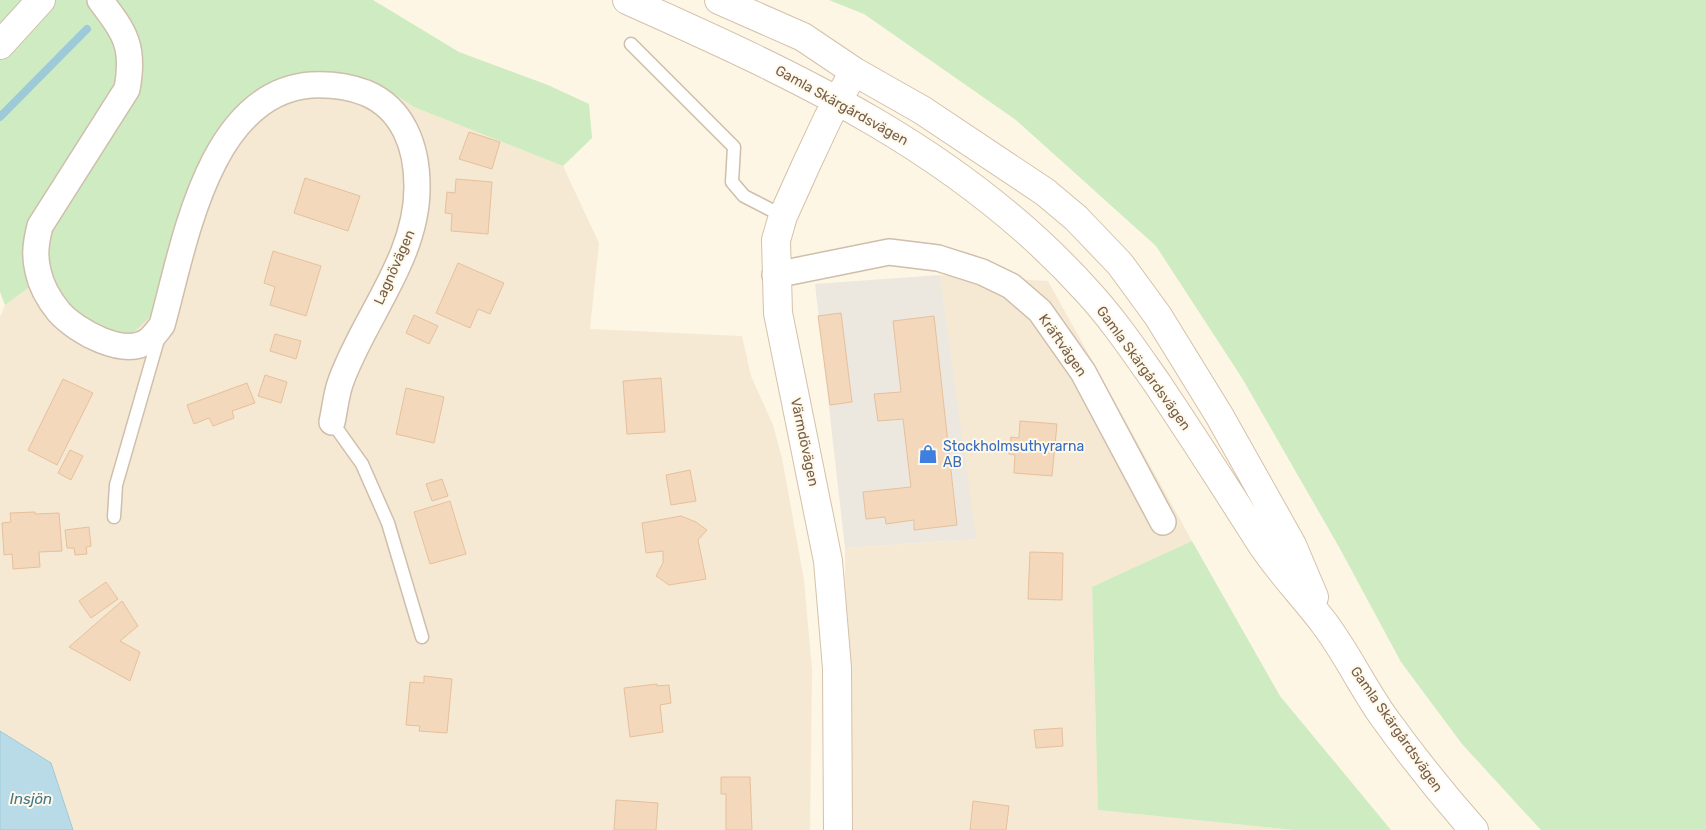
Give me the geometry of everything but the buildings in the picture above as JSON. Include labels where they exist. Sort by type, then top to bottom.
[{"type":"main road","points":[[0,45],[41,0]]},
{"type":"main road","name":"Gamla Skärgårdsvägen","points":[[627,0],[723,43],[838,100],[903,137],[979,190],[1046,248],[1088,291],[1123,334],[1269,556],[1325,624],[1383,715],[1446,799],[1474,830]]},
{"type":"main road","name":"Gamla Skärgårdsvägen","points":[[719,0],[803,37],[855,72],[922,110],[1045,192],[1076,218],[1120,264],[1158,316],[1219,415],[1292,545],[1325,624]]},
{"type":"main road","name":"Värmdövägen","points":[[838,830],[836,668],[828,561],[778,314],[775,276],[776,240],[783,216],[838,100],[855,72]]},
{"type":"street","points":[[100,0],[118,24],[127,41],[132,64],[127,88],[40,226],[35,250],[38,273],[48,296],[60,313],[78,329],[104,342],[127,346],[148,341],[162,325]]},
{"type":"street","name":"Lagnövägen","points":[[162,325],[200,193],[214,162],[234,128],[254,107],[275,93],[298,86],[348,86],[374,96],[395,111],[415,154],[417,186],[415,218],[401,257],[340,382],[332,422]]},
{"type":"street","name":"Kräftvägen","points":[[775,276],[889,252],[938,258],[982,272],[1010,286],[1040,311],[1083,372],[1163,522]]},
{"type":"lane","points":[[631,44],[734,147],[732,182],[744,196],[783,216]]},
{"type":"lane","name":"Lagnövägen","points":[[114,517],[116,486],[162,325]]},
{"type":"lane","points":[[332,422],[362,464],[388,523],[422,637]]},
{"type":"shaded area","points":[[326,73],[381,85],[414,107],[563,166],[599,243],[590,329],[742,336],[751,376],[773,425],[782,458],[804,580],[812,670],[810,830],[73,830],[0,731],[0,317],[5,305],[50,272],[112,333],[133,332],[154,313],[191,188],[203,156],[223,123],[248,96],[274,80],[295,74]]},
{"type":"shaded area","points":[[940,275],[1048,281],[1192,541],[1092,588],[1098,810],[1294,830],[847,830],[845,548],[975,539]]},
{"type":"shaded area","points":[[940,275],[976,539],[845,548],[815,284]]},
{"type":"green space","points":[[0,0],[112,0],[109,27],[119,62],[116,86],[31,221],[31,286],[5,305],[0,292]]},
{"type":"green space","points":[[116,0],[373,0],[459,52],[548,85],[589,104],[592,138],[563,166],[414,107],[381,85],[326,73],[295,74],[274,80],[248,96],[223,123],[203,156],[154,313],[133,333],[112,333],[67,308],[50,272],[48,251],[52,224],[136,96],[142,61],[138,33]]},
{"type":"green space","points":[[829,0],[1706,0],[1706,830],[1541,830],[1462,744],[1401,662],[1339,547],[1242,378],[1156,246],[1016,120],[864,14]]},
{"type":"green space","points":[[1192,541],[1280,696],[1391,830],[1294,830],[1098,810],[1092,587]]},
{"type":"water","name":"Insjön","points":[[0,731],[51,763],[73,830],[0,830]]},
{"type":"waterway","points":[[0,117],[87,29]]},
{"type":"place","name":"Stockholmsuthyrarna AB","points":[[928,454]]}]
